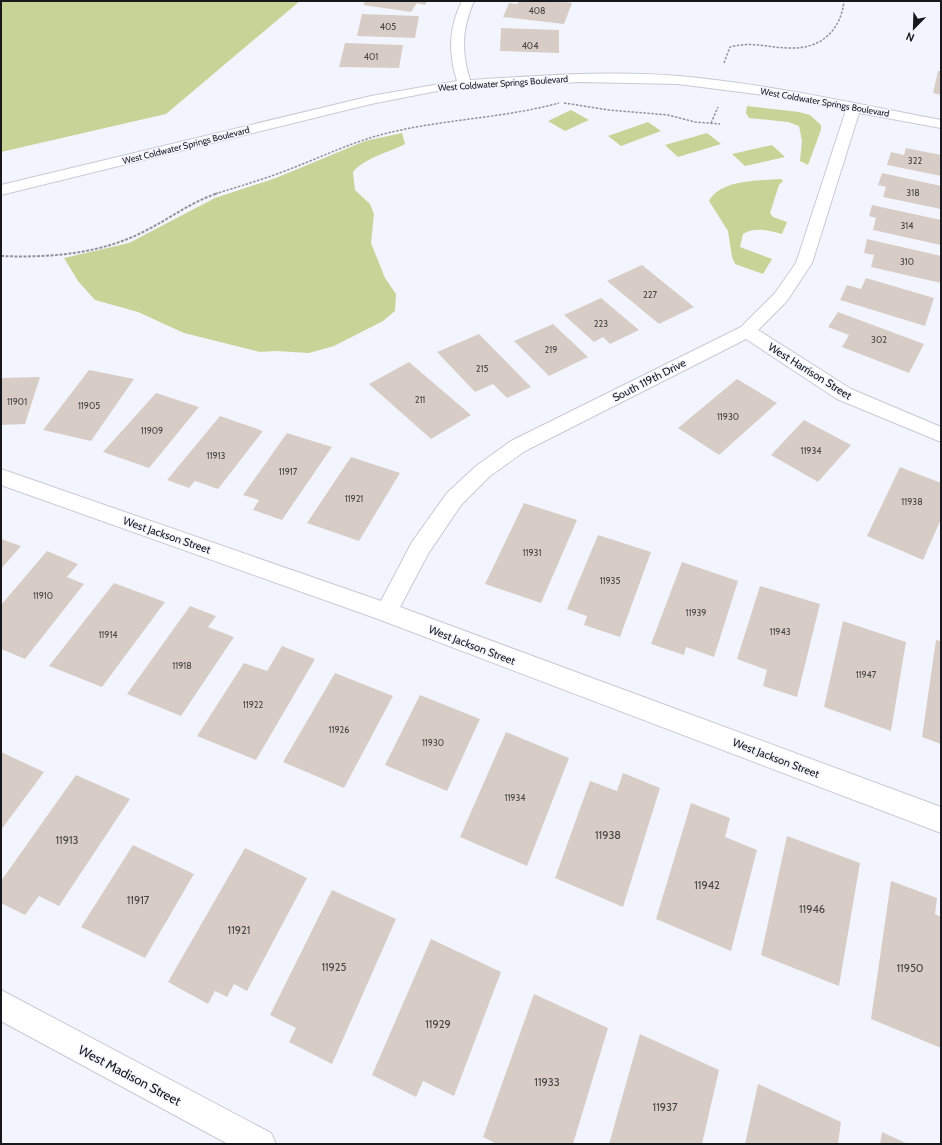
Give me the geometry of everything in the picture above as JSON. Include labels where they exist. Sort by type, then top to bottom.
[{"type":"street","points":[[465,84],[458,64],[456,46],[458,28],[468,1]]},
{"type":"street","name":"West Coldwater Springs Boulevard","points":[[1,190],[372,100],[437,87],[465,84],[580,78],[678,80],[780,93],[941,124]]},
{"type":"street","name":"South 119th Drive","points":[[386,612],[420,548],[454,500],[483,471],[518,446],[747,331],[781,297],[804,263],[854,107]]},
{"type":"street","name":"West Harrison Street","points":[[747,331],[844,394],[941,435]]},
{"type":"street","name":"West Jackson Street","points":[[1,477],[386,612],[941,820]]},
{"type":"street","name":"West Madison Street","points":[[1,1005],[260,1144]]},
{"type":"path","points":[[711,124],[718,108],[723,65],[730,47],[738,44],[754,42],[785,48],[801,49],[813,46],[835,31],[842,19],[844,1]]},
{"type":"path","points":[[1,256],[24,258],[62,254],[105,246],[138,235],[193,203],[218,192],[280,173],[368,137],[398,129],[429,124],[508,116],[560,103],[609,110],[668,115],[711,124],[720,124]]},
{"type":"green space","points":[[1,1],[300,1],[166,114],[1,152]]},
{"type":"green space","points":[[747,106],[799,112],[810,115],[821,125],[821,130],[808,165],[800,161],[802,141],[799,126],[788,122],[749,118],[746,113]]},
{"type":"green space","points":[[571,110],[589,120],[565,131],[548,121]]},
{"type":"green space","points":[[648,122],[661,131],[621,146],[608,136]]},
{"type":"green space","points":[[402,133],[405,144],[371,159],[353,172],[355,190],[370,204],[374,214],[371,243],[385,278],[396,294],[395,311],[383,321],[334,346],[309,353],[276,351],[260,352],[184,333],[138,312],[95,300],[78,281],[64,258],[129,243],[215,198],[276,178],[365,141]]},
{"type":"green space","points":[[707,133],[721,144],[678,157],[665,145]]},
{"type":"green space","points":[[772,145],[785,157],[745,166],[732,154]]},
{"type":"green space","points":[[781,179],[783,181],[779,185],[770,213],[773,217],[787,222],[782,234],[762,230],[752,230],[743,234],[740,247],[772,259],[763,274],[735,264],[732,257],[728,231],[709,201],[715,194],[731,185],[741,182]]},
{"type":"building","points":[[366,1],[427,1],[425,5],[417,3],[411,12],[363,5]]},
{"type":"building","points":[[519,1],[558,1],[572,3],[564,24],[503,17],[509,3],[517,4]]},
{"type":"building","points":[[362,14],[419,16],[415,38],[357,36]]},
{"type":"building","points":[[501,28],[559,30],[559,53],[500,51]]},
{"type":"building","points":[[345,43],[403,45],[399,68],[339,67]]},
{"type":"building","points":[[938,71],[941,71],[941,95],[933,93]]},
{"type":"building","points":[[906,148],[941,155],[941,176],[887,165],[891,152],[904,155]]},
{"type":"building","points":[[882,173],[941,186],[941,209],[883,197],[886,187],[878,185]]},
{"type":"building","points":[[872,205],[941,220],[941,245],[873,230],[876,218],[869,216]]},
{"type":"building","points":[[867,239],[941,256],[941,283],[871,267],[874,255],[864,253]]},
{"type":"building","points":[[642,265],[694,307],[659,324],[607,281]]},
{"type":"building","points":[[866,278],[934,298],[925,326],[840,300],[847,285],[861,289]]},
{"type":"building","points":[[601,298],[639,330],[610,344],[603,337],[594,342],[564,315]]},
{"type":"building","points":[[838,312],[924,344],[909,373],[842,347],[849,335],[828,327]]},
{"type":"building","points":[[553,324],[588,357],[549,376],[514,341]]},
{"type":"building","points":[[479,334],[531,387],[507,398],[493,384],[475,392],[437,352]]},
{"type":"building","points":[[409,362],[471,415],[431,439],[369,384]]},
{"type":"building","points":[[89,370],[134,379],[91,441],[43,430]]},
{"type":"building","points":[[40,377],[25,424],[1,425],[1,378]]},
{"type":"building","points":[[737,379],[777,403],[719,455],[678,428]]},
{"type":"building","points":[[156,393],[199,407],[149,468],[103,452]]},
{"type":"building","points":[[220,416],[263,431],[218,489],[195,481],[189,488],[167,480]]},
{"type":"building","points":[[804,420],[851,445],[818,482],[771,455]]},
{"type":"building","points":[[287,433],[332,447],[282,520],[253,510],[259,500],[243,495]]},
{"type":"building","points":[[351,457],[400,473],[359,541],[307,523]]},
{"type":"building","points":[[900,467],[941,483],[941,519],[923,560],[867,536]]},
{"type":"building","points":[[524,503],[577,520],[541,603],[485,584]]},
{"type":"building","points":[[598,535],[651,552],[620,637],[584,625],[587,616],[567,609]]},
{"type":"building","points":[[1,539],[21,546],[1,569]]},
{"type":"building","points":[[47,551],[78,564],[67,577],[84,584],[25,659],[1,649],[1,605]]},
{"type":"building","points":[[682,562],[738,581],[714,657],[686,647],[684,655],[651,644]]},
{"type":"building","points":[[114,583],[165,602],[102,687],[49,666]]},
{"type":"building","points":[[760,586],[820,604],[797,697],[763,686],[767,670],[737,659]]},
{"type":"building","points":[[190,606],[216,616],[208,627],[234,637],[181,716],[127,694]]},
{"type":"building","points":[[843,621],[906,642],[891,731],[824,707]]},
{"type":"building","points":[[936,640],[941,641],[941,744],[922,737]]},
{"type":"building","points":[[282,646],[315,659],[256,760],[197,736],[244,663],[267,671]]},
{"type":"building","points":[[335,673],[393,696],[344,788],[283,762]]},
{"type":"building","points":[[420,695],[480,719],[447,791],[385,765]]},
{"type":"building","points":[[506,732],[569,758],[527,866],[460,837]]},
{"type":"building","points":[[1,752],[44,772],[1,830]]},
{"type":"building","points":[[623,773],[660,788],[623,907],[555,878],[590,781],[617,791]]},
{"type":"building","points":[[76,775],[130,799],[59,906],[39,896],[25,915],[1,903],[1,881]]},
{"type":"building","points":[[691,803],[730,818],[725,837],[757,850],[731,951],[656,919]]},
{"type":"building","points":[[787,836],[860,863],[839,986],[761,955]]},
{"type":"building","points":[[133,845],[194,874],[145,958],[81,927]]},
{"type":"building","points":[[245,848],[307,878],[247,991],[234,984],[227,997],[215,991],[208,1004],[168,982]]},
{"type":"building","points":[[891,881],[937,898],[935,914],[941,917],[941,1048],[871,1019]]},
{"type":"building","points":[[332,890],[396,919],[332,1064],[289,1042],[296,1028],[270,1015]]},
{"type":"building","points":[[431,939],[501,972],[454,1096],[423,1081],[416,1097],[372,1075]]},
{"type":"building","points":[[534,994],[608,1028],[573,1144],[497,1144],[483,1137]]},
{"type":"building","points":[[640,1034],[719,1070],[702,1144],[609,1144]]},
{"type":"building","points":[[758,1084],[841,1122],[838,1144],[745,1144]]},
{"type":"building","points":[[882,1132],[908,1144],[880,1144]]}]
